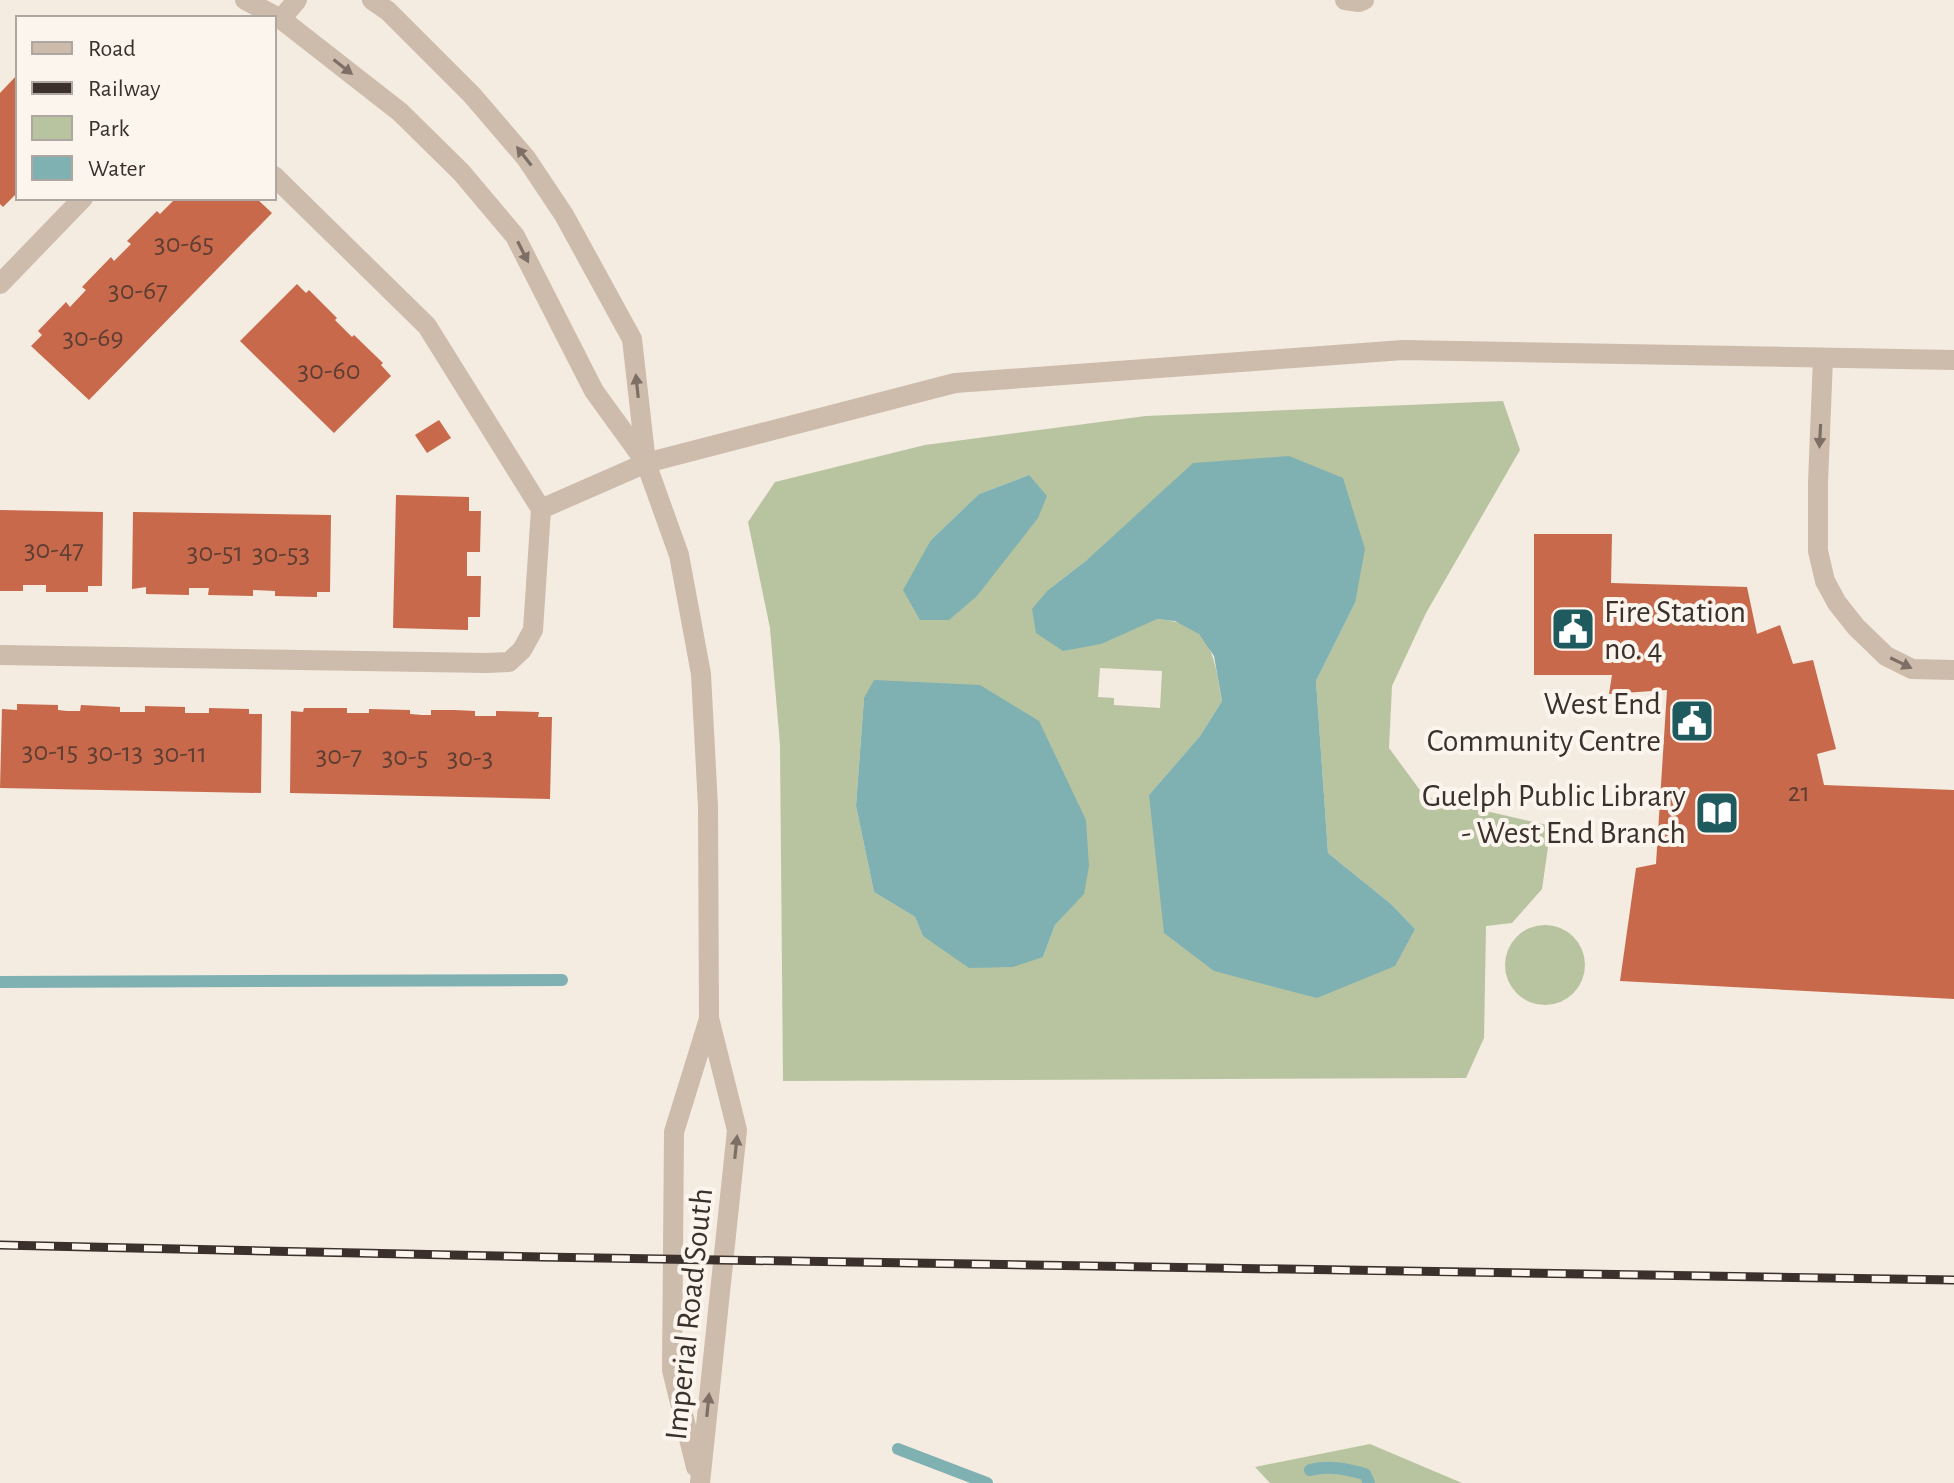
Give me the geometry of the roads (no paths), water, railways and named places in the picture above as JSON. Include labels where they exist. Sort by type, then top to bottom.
[{"type":"street","name":"Imperial Road South","points":[[245,0],[275,16]]},
{"type":"street","points":[[281,19],[297,0]]},
{"type":"street","name":"Imperial Road South","points":[[372,0],[388,11],[472,95],[526,158],[564,215],[632,339],[646,463],[679,555],[701,674],[708,807],[709,1018],[737,1130],[700,1483]]},
{"type":"street","points":[[1345,0],[1364,0]]},
{"type":"street","name":"Imperial Road South","points":[[276,16],[400,112],[461,172],[515,236],[594,391],[646,463]]},
{"type":"street","points":[[0,655],[509,662],[522,650],[533,630],[541,509],[427,326],[276,178]]},
{"type":"street","points":[[0,284],[81,200]]},
{"type":"street","points":[[541,509],[646,463],[955,383],[1403,350],[1954,360]]},
{"type":"street","points":[[1823,358],[1818,551],[1825,581],[1856,627],[1886,656],[1912,669],[1954,670]]},
{"type":"street","name":"Imperial Road South","points":[[700,1483],[672,1370],[674,1132],[709,1018]]},
{"type":"water","points":[[1289,456],[1343,478],[1365,549],[1355,603],[1316,681],[1328,853],[1391,904],[1415,929],[1395,966],[1317,998],[1214,971],[1164,933],[1149,795],[1200,736],[1222,701],[1214,656],[1199,634],[1175,621],[1157,619],[1101,644],[1063,651],[1036,633],[1032,609],[1048,590],[1087,560],[1193,463]]},
{"type":"water","points":[[1029,475],[1047,496],[1038,518],[977,596],[949,620],[920,620],[903,590],[931,540],[979,494]]},
{"type":"water","points":[[874,680],[980,685],[1039,721],[1086,820],[1089,866],[1084,894],[1055,925],[1043,957],[1013,967],[969,968],[923,936],[915,917],[874,892],[856,806],[864,698]]},
{"type":"waterway","points":[[0,982],[562,980]]},
{"type":"waterway","points":[[898,1449],[987,1483]]},
{"type":"waterway","points":[[1310,1470],[1331,1468],[1365,1474],[1369,1483]]},
{"type":"railway","points":[[0,1245],[1954,1280]]},
{"type":"place","name":"Fire Station no. 4","points":[[1573,629]]},
{"type":"place","name":"West End Community Centre","points":[[1692,721]]},
{"type":"place","name":"Guelph Public Library - West End Branch","points":[[1717,813]]}]
